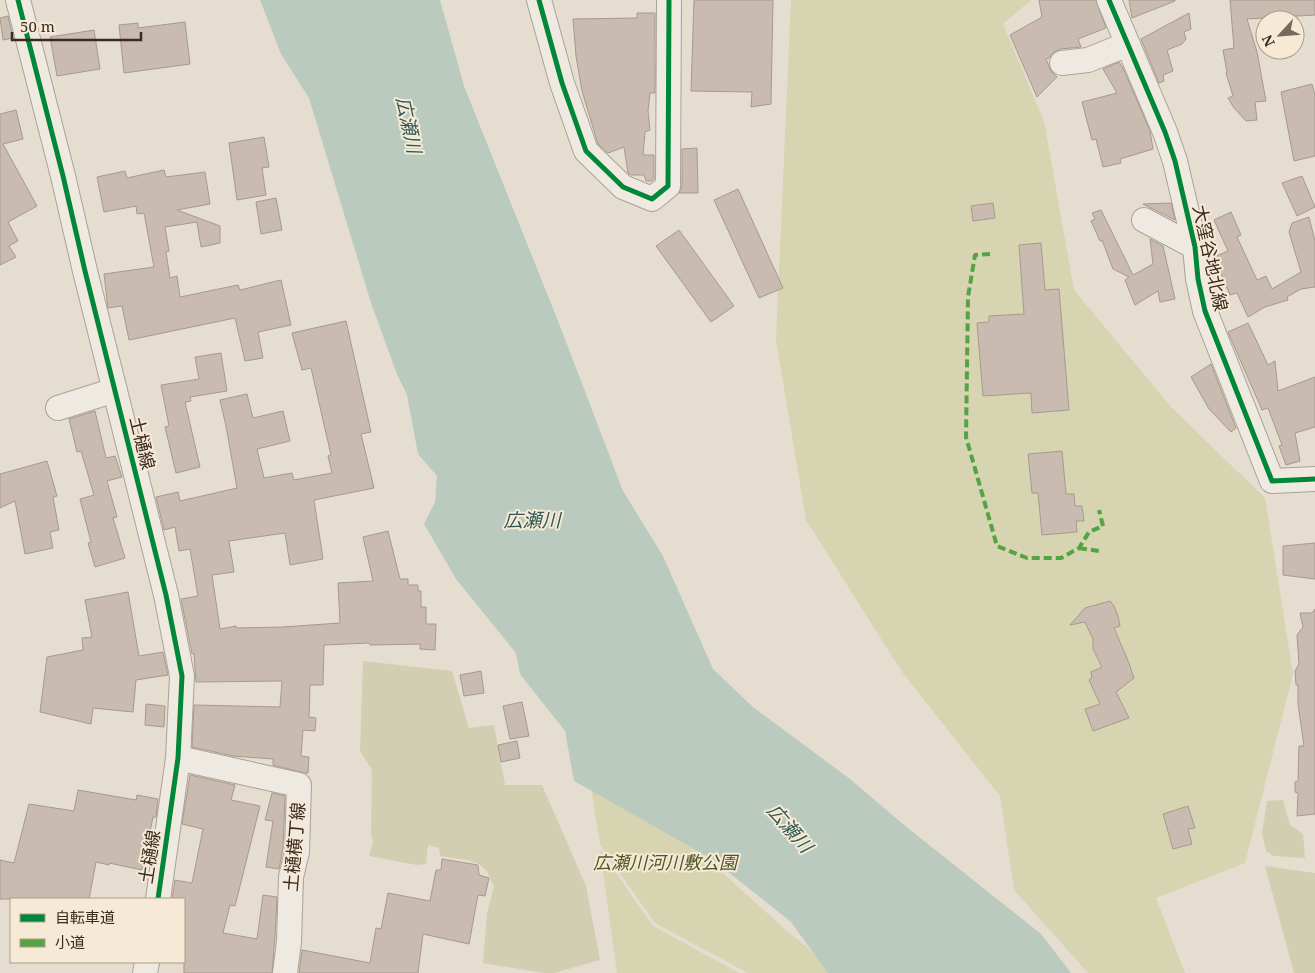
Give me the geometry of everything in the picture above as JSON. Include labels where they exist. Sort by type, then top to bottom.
[{"type":"street","name":"土樋線","points":[[18,0],[166,595],[182,676],[178,758],[158,898]]},
{"type":"street","points":[[540,0],[562,83],[586,151],[623,187],[652,199],[668,186],[669,0]]},
{"type":"street","name":"大窪谷地北線","points":[[1109,0],[1165,132],[1175,161],[1195,247],[1198,280],[1205,311],[1272,482],[1315,479]]},
{"type":"street","points":[[1062,63],[1088,60],[1128,44]]},
{"type":"street","points":[[1144,220],[1195,247]]},
{"type":"street","points":[[58,408],[115,390]]},
{"type":"street","name":"土樋横丁線","points":[[178,758],[299,785],[297,852],[291,877],[289,942],[285,973]]},
{"type":"green space","points":[[791,0],[1031,0],[1003,24],[1044,121],[1074,290],[1172,408],[1265,498],[1293,674],[1245,863],[1156,898],[1185,973],[1088,973],[1014,890],[1000,796],[902,672],[806,520],[776,340]]},
{"type":"green space","name":"広瀬川河川敷公園","points":[[585,747],[695,830],[716,867],[786,930],[838,973],[748,973],[655,923],[600,845]]},
{"type":"green space","points":[[600,850],[653,926],[739,973],[617,973]]},
{"type":"shaded area","points":[[363,661],[452,671],[469,728],[494,725],[505,785],[542,785],[586,886],[600,960],[554,973],[483,963],[487,913],[494,887],[487,871],[479,864],[467,860],[440,856],[439,848],[428,845],[426,864],[417,865],[369,856],[373,843],[371,833],[372,770],[360,751]]},
{"type":"shaded area","points":[[1283,800],[1290,825],[1303,834],[1305,858],[1273,856],[1266,851],[1262,834],[1267,801]]},
{"type":"shaded area","points":[[1265,866],[1315,873],[1315,973],[1294,973]]},
{"type":"water","name":"広瀬川","points":[[260,0],[440,0],[464,86],[560,326],[623,491],[663,556],[713,669],[753,707],[850,779],[904,825],[1041,934],[1071,973],[828,973],[791,922],[712,859],[574,781],[565,731],[520,674],[516,653],[456,579],[424,524],[435,502],[437,476],[418,454],[407,395],[397,374],[371,303],[309,98],[281,54]]},
{"type":"building","points":[[694,0],[773,0],[771,104],[751,107],[752,92],[691,91]]},
{"type":"building","points":[[1039,0],[1096,0],[1106,28],[1078,39],[1081,47],[1060,49],[1046,59],[1051,71],[1057,77],[1037,97],[1010,35],[1042,17]]},
{"type":"building","points":[[1129,0],[1175,0],[1175,1],[1132,18]]},
{"type":"building","points":[[1230,0],[1315,0],[1315,15],[1305,16],[1305,10],[1255,10],[1255,19],[1247,19],[1255,45],[1255,60],[1258,60],[1266,101],[1255,102],[1257,120],[1246,121],[1228,98],[1233,96],[1226,73],[1223,50],[1234,48]]},
{"type":"building","points":[[637,13],[655,13],[655,93],[650,93],[648,111],[650,130],[645,132],[643,155],[654,155],[654,179],[652,181],[646,181],[644,175],[631,175],[628,173],[624,147],[608,153],[598,144],[582,91],[576,56],[573,19],[637,18]]},
{"type":"building","points":[[1189,13],[1191,29],[1184,32],[1186,39],[1182,44],[1167,50],[1173,71],[1163,75],[1164,81],[1159,83],[1141,39]]},
{"type":"building","points":[[8,16],[13,38],[3,40],[0,18]]},
{"type":"building","points":[[185,22],[190,64],[124,73],[119,25],[138,23],[138,28]]},
{"type":"building","points":[[94,30],[100,69],[57,76],[50,37]]},
{"type":"building","points":[[1119,62],[1150,131],[1153,149],[1120,159],[1121,163],[1103,167],[1096,139],[1092,140],[1082,102],[1117,93],[1103,69]]},
{"type":"building","points":[[1312,84],[1315,95],[1315,156],[1294,161],[1281,92]]},
{"type":"building","points":[[16,110],[23,139],[3,144],[37,206],[8,222],[18,241],[9,246],[16,257],[0,265],[0,114]]},
{"type":"building","points":[[264,137],[269,167],[262,168],[266,195],[237,200],[229,143]]},
{"type":"building","points":[[697,148],[698,193],[679,193],[682,186],[682,149]]},
{"type":"building","points":[[164,170],[166,177],[205,172],[210,204],[177,210],[220,226],[220,243],[201,247],[197,222],[165,227],[169,251],[166,252],[170,278],[177,276],[180,297],[238,285],[240,290],[281,280],[291,325],[258,332],[263,358],[245,361],[235,318],[129,340],[122,306],[108,308],[104,274],[154,267],[144,213],[137,214],[136,206],[104,212],[97,177],[125,171],[127,178]]},
{"type":"building","points":[[1302,176],[1315,207],[1297,216],[1282,183]]},
{"type":"building","points":[[738,189],[783,288],[759,298],[714,200]]},
{"type":"building","points":[[276,198],[282,230],[261,234],[256,202]]},
{"type":"building","points":[[993,203],[995,218],[973,221],[971,206]]},
{"type":"building","points":[[1171,203],[1175,220],[1143,204]]},
{"type":"building","points":[[1101,210],[1133,275],[1153,264],[1150,239],[1163,246],[1175,299],[1160,302],[1158,291],[1135,305],[1125,280],[1129,277],[1113,269],[1102,240],[1100,241],[1091,221],[1095,219],[1092,213]]},
{"type":"building","points":[[1231,212],[1241,235],[1237,237],[1257,280],[1266,276],[1272,289],[1301,272],[1289,232],[1292,223],[1309,217],[1315,241],[1315,287],[1301,289],[1287,297],[1288,300],[1265,307],[1248,317],[1237,293],[1230,295],[1214,257],[1228,251],[1214,220]]},
{"type":"building","points":[[679,230],[734,306],[711,322],[656,246]]},
{"type":"building","points":[[1041,243],[1045,290],[1059,289],[1069,410],[1032,413],[1031,393],[983,396],[977,323],[989,322],[989,316],[1024,314],[1019,245]]},
{"type":"building","points":[[346,321],[371,432],[361,434],[374,488],[314,500],[323,559],[290,565],[285,533],[229,541],[234,572],[212,575],[220,629],[236,626],[236,628],[283,627],[340,623],[338,583],[373,581],[363,537],[388,531],[400,579],[408,579],[408,585],[418,585],[418,591],[421,591],[421,607],[426,607],[426,624],[436,624],[435,650],[420,649],[420,644],[370,645],[369,643],[324,645],[323,685],[310,685],[309,717],[316,718],[315,731],[303,730],[301,756],[309,757],[308,773],[304,773],[273,765],[273,759],[233,756],[192,747],[194,705],[280,707],[282,681],[196,682],[194,653],[192,654],[181,599],[198,596],[190,549],[179,551],[175,527],[164,530],[156,497],[178,492],[180,501],[237,488],[220,400],[247,394],[253,418],[283,411],[290,441],[257,449],[264,478],[292,473],[294,480],[332,473],[328,456],[331,455],[311,368],[302,370],[292,333]]},
{"type":"building","points":[[1248,323],[1268,365],[1275,361],[1278,391],[1315,377],[1315,427],[1295,433],[1300,461],[1286,465],[1279,446],[1282,445],[1268,408],[1262,410],[1228,332]]},
{"type":"building","points":[[221,353],[227,391],[190,397],[191,401],[185,402],[200,467],[176,473],[165,427],[169,426],[161,385],[199,379],[195,357]]},
{"type":"building","points":[[1211,364],[1236,428],[1231,432],[1209,409],[1191,377]]},
{"type":"building","points":[[95,411],[106,458],[115,456],[122,477],[107,481],[117,517],[113,518],[125,558],[95,567],[88,543],[91,542],[80,499],[94,495],[81,451],[77,452],[69,419]]},
{"type":"building","points":[[1062,451],[1066,494],[1074,494],[1075,506],[1082,506],[1084,521],[1076,521],[1077,532],[1042,535],[1038,493],[1032,493],[1028,454]]},
{"type":"building","points":[[47,461],[57,496],[53,497],[59,530],[50,532],[53,548],[25,554],[15,501],[0,508],[0,474]]},
{"type":"building","points":[[1315,543],[1315,579],[1283,575],[1283,546]]},
{"type":"building","points":[[128,592],[139,656],[163,652],[168,675],[136,680],[133,712],[93,708],[91,724],[40,712],[47,657],[83,650],[82,638],[92,637],[85,600]]},
{"type":"building","points":[[1110,601],[1118,616],[1120,626],[1114,628],[1134,678],[1116,692],[1129,718],[1093,731],[1085,709],[1100,704],[1089,680],[1092,678],[1091,672],[1102,667],[1093,649],[1093,639],[1085,622],[1070,625],[1085,608]]},
{"type":"building","points":[[1315,609],[1315,814],[1297,816],[1298,793],[1295,792],[1295,782],[1298,781],[1299,746],[1304,746],[1295,671],[1299,664],[1297,635],[1303,627],[1300,613],[1312,613]]},
{"type":"building","points":[[481,671],[484,693],[464,696],[460,675]]},
{"type":"building","points":[[522,702],[529,736],[510,739],[503,706]]},
{"type":"building","points":[[146,704],[165,706],[164,727],[145,725]]},
{"type":"building","points":[[517,741],[520,758],[501,762],[498,745]]},
{"type":"building","points":[[190,775],[235,785],[231,800],[260,806],[235,906],[230,905],[223,933],[257,939],[263,895],[277,897],[272,973],[184,973],[185,898],[172,898],[175,880],[192,883],[203,829],[182,824]]},
{"type":"building","points":[[78,790],[136,800],[137,795],[158,799],[156,817],[153,817],[142,870],[96,862],[89,898],[0,899],[0,860],[14,863],[29,804],[74,811]]},
{"type":"building","points":[[272,793],[285,796],[283,848],[279,869],[266,867],[273,821],[265,820]]},
{"type":"building","points":[[1188,806],[1195,828],[1188,829],[1192,844],[1173,849],[1163,814]]},
{"type":"building","points":[[442,859],[478,865],[479,875],[489,878],[485,896],[478,895],[469,944],[423,934],[418,973],[299,973],[302,950],[370,963],[376,928],[381,929],[388,893],[430,901],[436,870],[441,870]]},
{"type":"marked path","points":[[990,254],[975,255],[968,297],[966,437],[997,546],[1027,558],[1061,558],[1079,548],[1089,532],[1103,526],[1099,510]]},
{"type":"marked path","points":[[1079,548],[1099,551]]},
{"type":"cycle path","points":[[18,0],[166,595],[182,676],[178,758],[158,898]]},
{"type":"cycle path","points":[[539,0],[562,83],[586,151],[623,187],[652,199],[668,186],[669,0]]},
{"type":"cycle path","points":[[1109,0],[1165,132],[1175,161],[1195,247],[1198,279],[1205,311],[1272,481],[1315,479]]}]
